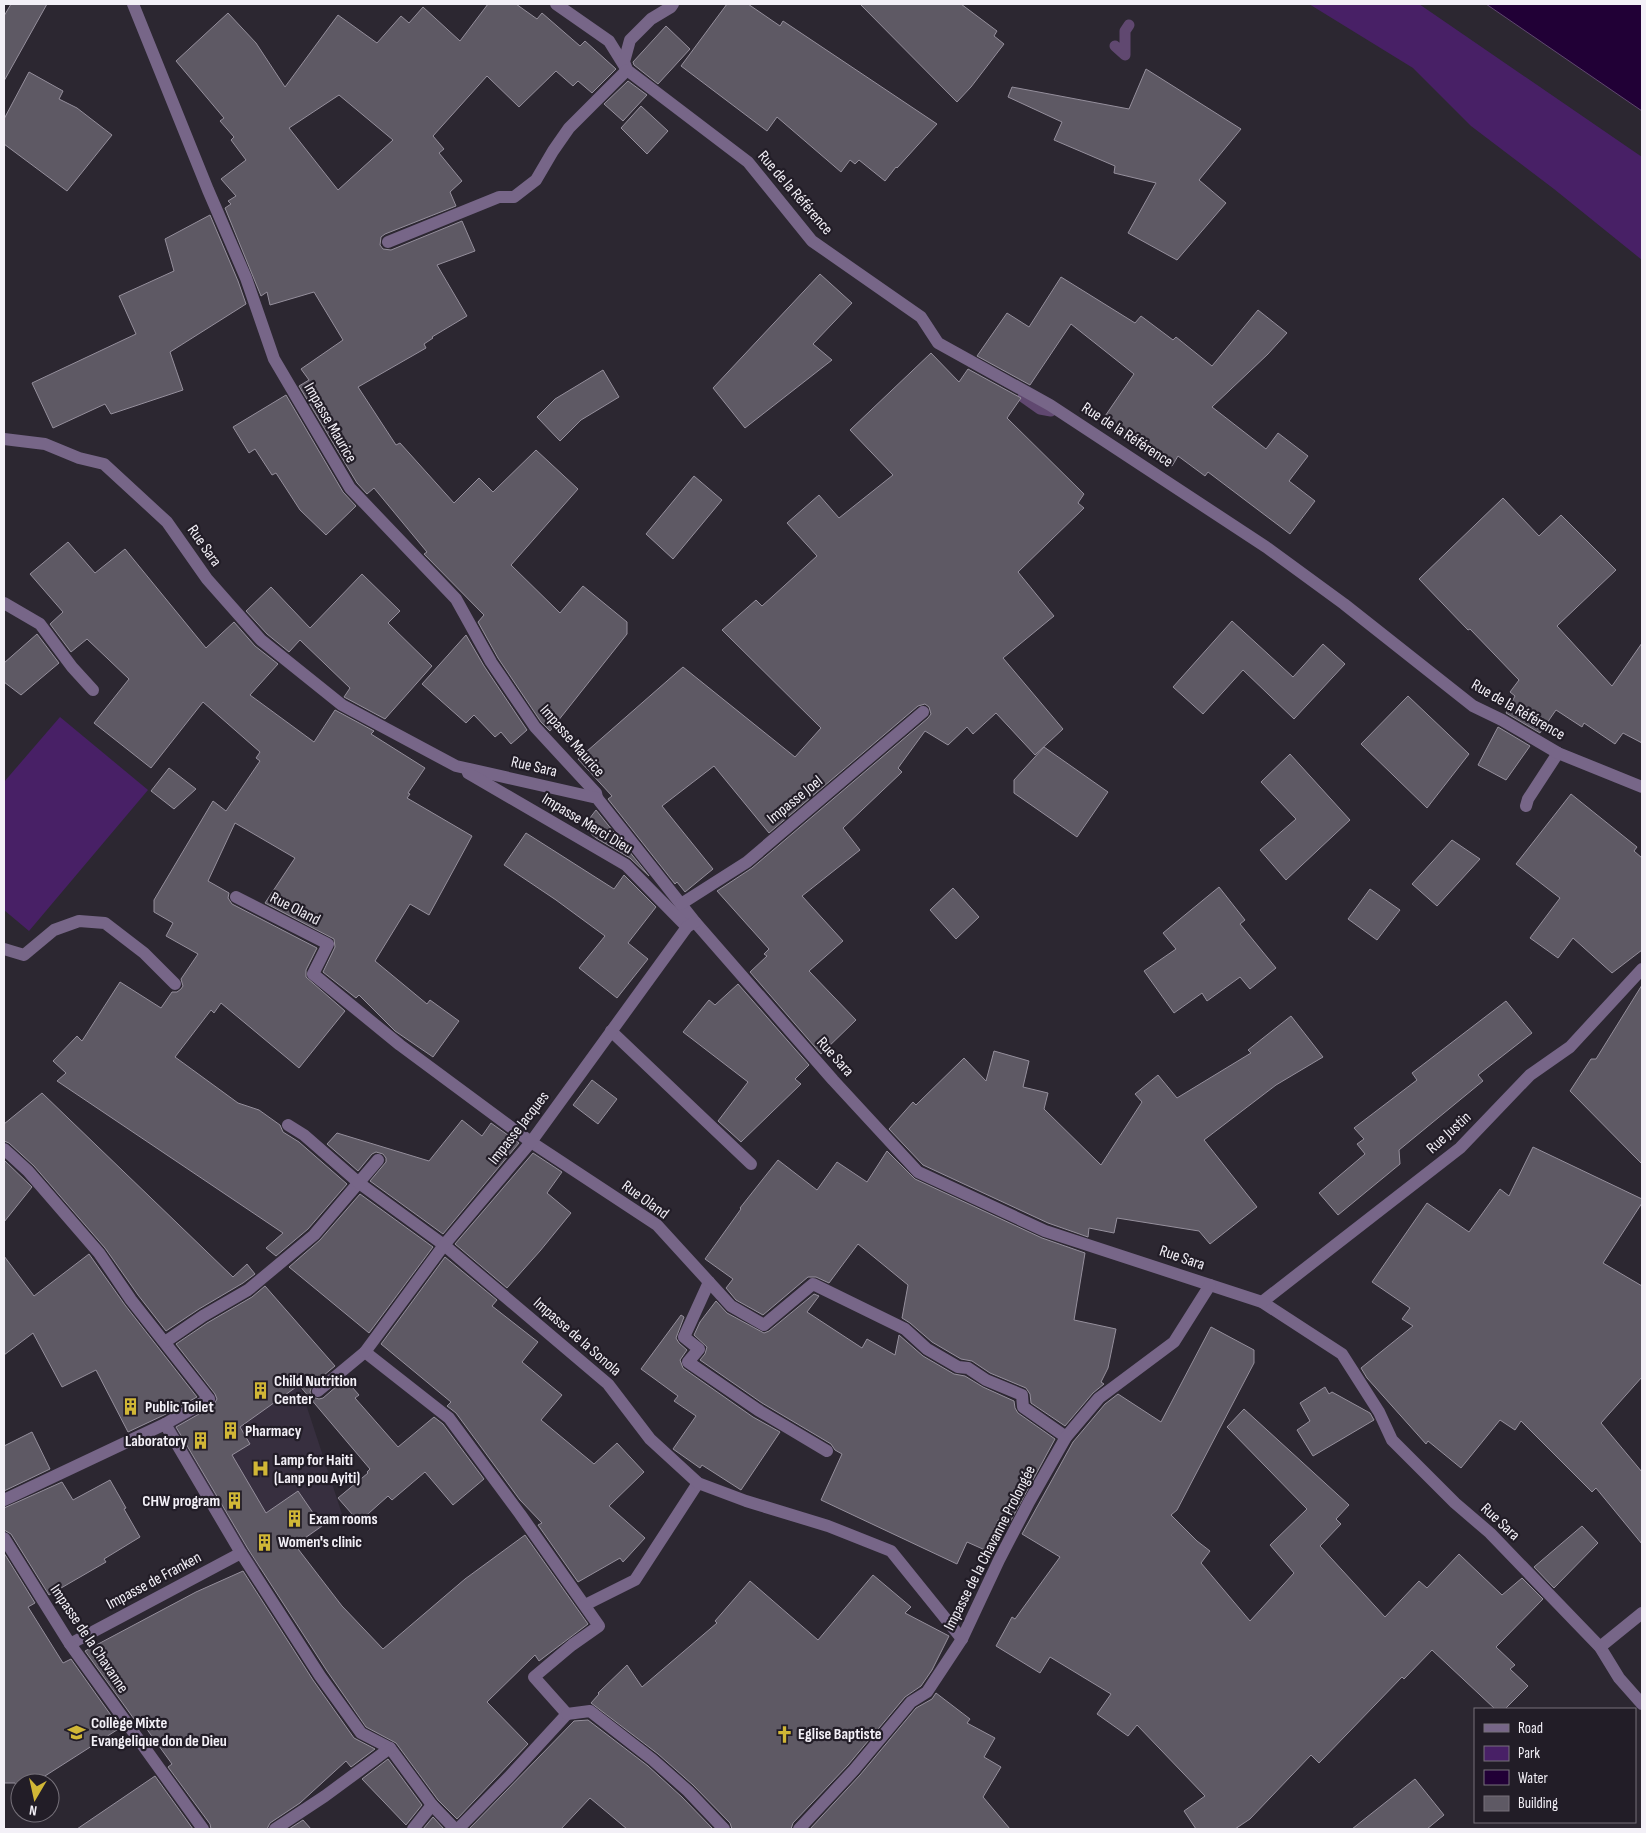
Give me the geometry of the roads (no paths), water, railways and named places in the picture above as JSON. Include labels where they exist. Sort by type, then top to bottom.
[{"type":"street","name":"Impasse Maurice","points":[[133,4],[208,190],[246,278],[274,359],[279,368],[350,488],[456,599],[491,662],[535,727],[596,793],[597,798]]},
{"type":"street","points":[[556,4],[609,41],[627,70]]},
{"type":"street","points":[[627,70],[624,62],[630,40],[651,20],[671,8],[673,4]]},
{"type":"street","points":[[388,242],[499,197],[514,197],[536,180],[569,128],[627,70]]},
{"type":"street","name":"Rue de la Référence","points":[[627,70],[748,162],[812,241],[922,317],[938,343],[1050,405],[1266,546],[1344,604],[1473,706],[1502,720],[1558,753],[1642,787]]},
{"type":"street","name":"Rue Sara","points":[[4,439],[45,444],[78,458],[104,464],[167,522],[207,579],[261,640],[342,705],[456,766],[597,798],[681,904],[691,924],[918,1172],[1044,1231],[1262,1302],[1342,1354],[1379,1412],[1392,1440],[1455,1503],[1490,1532],[1600,1647],[1619,1678],[1642,1704]]},
{"type":"street","points":[[4,603],[40,624],[72,667],[93,690]]},
{"type":"street","name":"Impasse Joel","points":[[681,904],[747,862],[924,712]]},
{"type":"street","points":[[1526,806],[1528,799],[1558,753]]},
{"type":"street","name":"Impasse Merci Dieu","points":[[456,766],[626,865],[691,924]]},
{"type":"street","name":"Rue Oland","points":[[236,897],[328,944],[313,974],[400,1045],[531,1142],[657,1225],[731,1306],[764,1325],[813,1284],[905,1329],[927,1349],[958,1367],[968,1368],[986,1380],[1022,1395],[1023,1406],[1066,1437]]},
{"type":"street","points":[[4,950],[24,955],[54,930],[79,921],[105,923],[144,953],[175,984]]},
{"type":"street","name":"Impasse Jacques","points":[[318,1391],[365,1352],[444,1245],[531,1142],[691,924]]},
{"type":"street","name":"Rue Justin","points":[[1262,1302],[1460,1148],[1530,1075],[1570,1047],[1642,970]]},
{"type":"street","points":[[611,1031],[751,1164]]},
{"type":"street","name":"Impasse de la Sonola","points":[[288,1125],[304,1135],[359,1183],[444,1245],[608,1384],[650,1439],[698,1483],[746,1501],[828,1526],[891,1551],[962,1639]]},
{"type":"street","points":[[4,1149],[28,1171],[99,1253],[132,1300],[209,1399],[165,1424],[4,1500]]},
{"type":"street","points":[[165,1342],[203,1316],[248,1290],[314,1235],[378,1160]]},
{"type":"street","points":[[709,1282],[684,1337],[699,1349],[688,1362],[758,1410],[827,1450]]},
{"type":"street","name":"Impasse de la Chavanne Prolongée","points":[[799,1829],[854,1770],[911,1702],[927,1692],[962,1639],[999,1560],[1066,1437],[1099,1398],[1174,1342],[1210,1285]]},
{"type":"street","points":[[365,1352],[449,1418],[599,1626],[572,1645],[534,1677],[567,1714]]},
{"type":"street","points":[[165,1424],[241,1553],[320,1676],[361,1733],[390,1748],[432,1805],[454,1829]]},
{"type":"street","points":[[585,1605],[636,1580],[698,1483]]},
{"type":"street","name":"Impasse de la Chavanne","points":[[4,1538],[70,1644],[203,1829]]},
{"type":"street","name":"Impasse de Franken","points":[[70,1644],[241,1553]]},
{"type":"street","points":[[1600,1647],[1642,1614]]},
{"type":"street","points":[[458,1829],[510,1777],[567,1714],[590,1711],[653,1760],[688,1791],[724,1829]]},
{"type":"street","points":[[275,1829],[325,1796],[390,1748]]},
{"type":"street","points":[[413,1829],[432,1805]]},
{"type":"water","points":[[1486,4],[1642,4],[1642,111]]},
{"type":"waterway","points":[[1115,46],[1125,55],[1125,31],[1129,25]]},
{"type":"waterway","points":[[1023,397],[1040,409],[1051,411]]},
{"type":"place","name":"Child Nutrition Center","points":[[260,1390]]},
{"type":"place","name":"Public Toilet","points":[[131,1407]]},
{"type":"place","name":"Pharmacy","points":[[231,1431]]},
{"type":"place","name":"Laboratory","points":[[201,1441]]},
{"type":"place","name":"Lamp for Haiti (Lanp pou Ayiti)","points":[[260,1469]]},
{"type":"place","name":"CHW program","points":[[234,1501]]},
{"type":"place","name":"Exam rooms","points":[[295,1519]]},
{"type":"place","name":"Women's clinic","points":[[264,1542]]},
{"type":"place","name":"Collège Mixte Evangelique don de Dieu","points":[[77,1732]]},
{"type":"place","name":"Eglise Baptiste","points":[[784,1734]]}]
